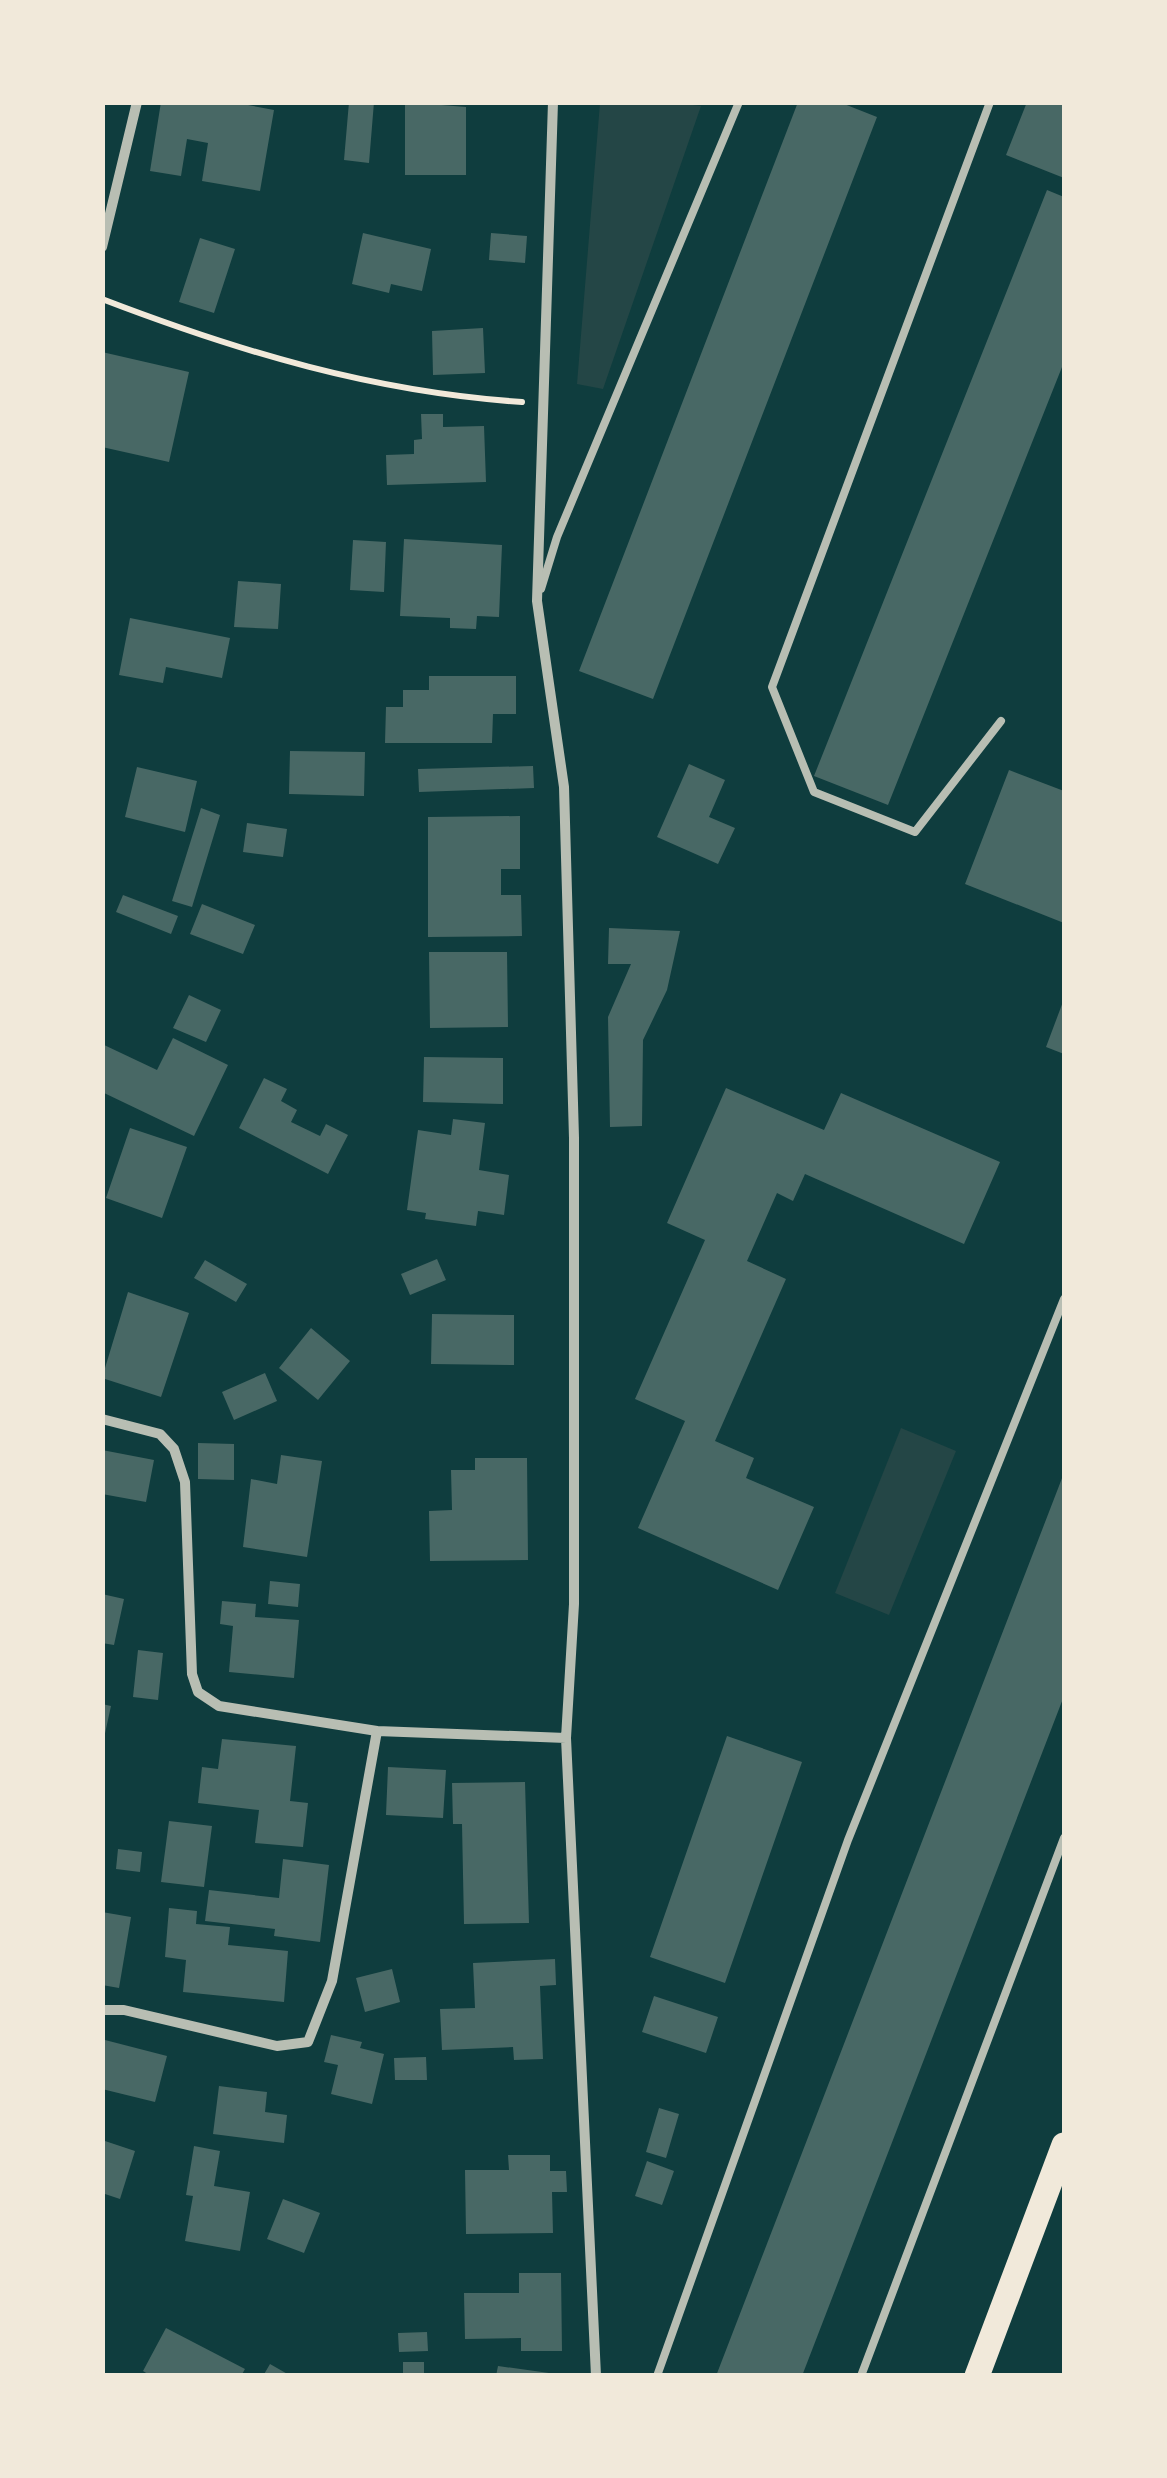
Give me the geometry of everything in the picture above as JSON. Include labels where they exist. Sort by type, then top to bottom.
[{"type":"main road","points":[[977,2376],[1064,2145]]},
{"type":"street","points":[[102,247],[136,102]]},
{"type":"street","points":[[553,102],[537,601],[564,787],[574,1138],[574,1604],[566,1738],[596,2376]]},
{"type":"street","points":[[102,1419],[160,1434],[174,1449],[185,1482],[192,1674],[198,1692],[219,1706],[376,1731],[566,1738]]},
{"type":"street","points":[[102,2010],[124,2010],[277,2046],[308,2042],[332,1982],[376,1731]]},
{"type":"lane","points":[[537,601],[557,537],[739,102]]},
{"type":"lane","points":[[990,102],[772,687],[814,792],[915,832],[1001,721]]},
{"type":"lane","points":[[657,2376],[848,1840],[1064,1299]]},
{"type":"lane","points":[[860,2376],[1064,1838]]},
{"type":"path","points":[[102,300],[322,374],[444,397],[543,403]]},
{"type":"shaded area","points":[[669,102],[701,106],[603,389],[577,384],[600,103]]},
{"type":"shaded area","points":[[901,1428],[956,1451],[889,1615],[835,1593]]},
{"type":"building","points":[[161,102],[232,102],[274,110],[260,191],[202,181],[208,143],[187,139],[181,176],[150,171]]},
{"type":"building","points":[[349,102],[374,102],[369,163],[344,160]]},
{"type":"building","points":[[405,102],[466,107],[466,175],[405,175]]},
{"type":"building","points":[[798,102],[839,102],[877,117],[653,699],[579,671]]},
{"type":"building","points":[[1027,102],[1064,102],[1064,178],[1006,155]]},
{"type":"building","points":[[1047,190],[1064,197],[1064,362],[888,805],[814,776]]},
{"type":"building","points":[[363,233],[431,249],[422,291],[391,284],[389,293],[352,284]]},
{"type":"building","points":[[491,233],[527,236],[525,263],[489,260]]},
{"type":"building","points":[[200,238],[235,249],[214,313],[179,302]]},
{"type":"building","points":[[483,328],[485,373],[433,375],[432,331]]},
{"type":"building","points":[[102,352],[189,372],[169,462],[102,447]]},
{"type":"building","points":[[421,414],[443,414],[443,427],[484,426],[486,482],[387,485],[386,455],[414,454],[414,440],[422,439]]},
{"type":"building","points":[[404,539],[502,545],[499,617],[477,616],[476,629],[450,628],[450,618],[400,616]]},
{"type":"building","points":[[353,540],[386,542],[384,592],[350,590]]},
{"type":"building","points":[[238,581],[281,584],[278,629],[234,627]]},
{"type":"building","points":[[130,618],[230,638],[222,678],[166,667],[163,683],[119,675]]},
{"type":"building","points":[[429,676],[516,676],[516,714],[493,714],[492,743],[385,743],[386,707],[403,707],[403,690],[429,690]]},
{"type":"building","points":[[290,751],[365,752],[364,796],[289,794]]},
{"type":"building","points":[[689,764],[725,780],[709,817],[735,828],[718,864],[657,837]]},
{"type":"building","points":[[533,766],[534,788],[419,792],[418,769]]},
{"type":"building","points":[[137,767],[197,781],[185,832],[125,817]]},
{"type":"building","points":[[1009,770],[1064,791],[1064,923],[965,884]]},
{"type":"building","points":[[201,808],[220,815],[192,907],[172,901]]},
{"type":"building","points":[[520,816],[520,869],[501,869],[501,895],[521,895],[522,936],[428,937],[428,817]]},
{"type":"building","points":[[247,823],[287,829],[283,857],[243,852]]},
{"type":"building","points":[[123,895],[178,916],[171,934],[116,912]]},
{"type":"building","points":[[202,904],[255,925],[243,954],[190,934]]},
{"type":"building","points":[[609,928],[680,931],[667,990],[643,1040],[642,1126],[610,1127],[608,1017],[631,964],[608,964]]},
{"type":"building","points":[[429,952],[507,952],[508,1027],[430,1028]]},
{"type":"building","points":[[189,995],[221,1010],[206,1042],[173,1028]]},
{"type":"building","points":[[1064,999],[1064,1054],[1046,1047]]},
{"type":"building","points":[[173,1038],[228,1065],[194,1136],[102,1092],[102,1044],[157,1070]]},
{"type":"building","points":[[424,1057],[503,1058],[503,1104],[423,1102]]},
{"type":"building","points":[[264,1078],[287,1089],[281,1101],[297,1110],[291,1122],[320,1136],[326,1124],[348,1135],[328,1174],[239,1128]]},
{"type":"building","points":[[726,1088],[824,1130],[841,1093],[1000,1162],[964,1244],[805,1174],[793,1201],[777,1193],[747,1261],[786,1279],[715,1441],[754,1458],[746,1478],[814,1507],[778,1590],[638,1528],[685,1421],[635,1399],[705,1240],[667,1223]]},
{"type":"building","points":[[453,1119],[485,1123],[479,1170],[509,1175],[504,1215],[478,1211],[476,1226],[425,1219],[426,1213],[407,1210],[418,1130],[451,1135]]},
{"type":"building","points":[[130,1128],[187,1147],[162,1218],[106,1198]]},
{"type":"building","points":[[437,1259],[446,1280],[410,1295],[401,1274]]},
{"type":"building","points":[[205,1260],[247,1284],[236,1302],[194,1278]]},
{"type":"building","points":[[128,1292],[189,1313],[161,1397],[102,1378]]},
{"type":"building","points":[[432,1314],[514,1315],[514,1365],[431,1364]]},
{"type":"building","points":[[311,1328],[350,1361],[318,1400],[279,1368]]},
{"type":"building","points":[[265,1373],[277,1401],[234,1420],[222,1392]]},
{"type":"building","points":[[198,1443],[234,1444],[234,1480],[198,1479]]},
{"type":"building","points":[[102,1450],[154,1460],[146,1502],[102,1494]]},
{"type":"building","points":[[281,1455],[322,1461],[307,1557],[243,1547],[251,1479],[277,1484]]},
{"type":"building","points":[[475,1458],[527,1458],[528,1560],[430,1561],[429,1511],[452,1510],[451,1470],[475,1470]]},
{"type":"building","points":[[1064,1473],[1064,1696],[802,2376],[716,2376]]},
{"type":"building","points":[[270,1581],[300,1584],[298,1607],[268,1604]]},
{"type":"building","points":[[102,1594],[124,1599],[114,1645],[102,1643]]},
{"type":"building","points":[[222,1601],[256,1604],[255,1617],[299,1620],[294,1678],[229,1672],[233,1626],[220,1624]]},
{"type":"building","points":[[138,1650],[163,1653],[158,1700],[133,1697]]},
{"type":"building","points":[[102,1704],[111,1706],[104,1738],[102,1738]]},
{"type":"building","points":[[727,1736],[802,1762],[725,1983],[650,1957]]},
{"type":"building","points":[[222,1739],[296,1746],[290,1801],[308,1803],[303,1847],[255,1843],[259,1810],[198,1803],[202,1767],[218,1769]]},
{"type":"building","points":[[388,1767],[446,1770],[443,1818],[386,1815]]},
{"type":"building","points":[[525,1782],[529,1923],[464,1924],[462,1824],[453,1824],[452,1783]]},
{"type":"building","points":[[169,1821],[212,1826],[204,1887],[161,1882]]},
{"type":"building","points":[[118,1849],[142,1852],[140,1872],[116,1869]]},
{"type":"building","points":[[283,1859],[329,1865],[320,1942],[274,1936],[275,1929],[205,1921],[209,1890],[279,1898]]},
{"type":"building","points":[[169,1908],[197,1911],[196,1924],[230,1927],[228,1945],[288,1951],[284,2002],[183,1992],[186,1960],[165,1957]]},
{"type":"building","points":[[102,1912],[131,1917],[119,1988],[102,1985]]},
{"type":"building","points":[[555,1959],[556,1985],[540,1986],[543,2059],[514,2060],[513,2047],[442,2050],[440,2009],[475,2008],[473,1963]]},
{"type":"building","points":[[392,1969],[400,2002],[365,2012],[356,1978]]},
{"type":"building","points":[[654,1996],[718,2017],[706,2053],[642,2032]]},
{"type":"building","points":[[331,2035],[362,2042],[360,2048],[384,2054],[372,2104],[331,2094],[338,2065],[324,2062]]},
{"type":"building","points":[[105,2040],[167,2056],[155,2102],[102,2089]]},
{"type":"building","points":[[426,2057],[427,2080],[395,2080],[394,2058]]},
{"type":"building","points":[[219,2086],[267,2092],[265,2112],[287,2115],[284,2143],[213,2134]]},
{"type":"building","points":[[659,2108],[679,2114],[666,2158],[646,2152]]},
{"type":"building","points":[[102,2140],[135,2151],[120,2199],[102,2193]]},
{"type":"building","points":[[194,2146],[220,2151],[214,2186],[250,2192],[240,2251],[185,2241],[193,2196],[186,2195]]},
{"type":"building","points":[[508,2155],[550,2155],[550,2171],[566,2171],[567,2192],[552,2192],[553,2233],[466,2234],[465,2170],[509,2170]]},
{"type":"building","points":[[647,2161],[674,2171],[662,2205],[635,2196]]},
{"type":"building","points":[[283,2199],[320,2213],[304,2253],[267,2239]]},
{"type":"building","points":[[519,2273],[561,2273],[562,2351],[521,2351],[521,2338],[465,2339],[464,2293],[519,2293]]},
{"type":"building","points":[[166,2328],[245,2369],[241,2376],[151,2376],[143,2371]]},
{"type":"building","points":[[427,2332],[428,2351],[399,2352],[398,2333]]},
{"type":"building","points":[[403,2362],[424,2362],[424,2376],[403,2375]]},
{"type":"building","points":[[270,2364],[291,2376],[263,2376]]},
{"type":"building","points":[[498,2366],[549,2373],[549,2376],[496,2376]]}]
